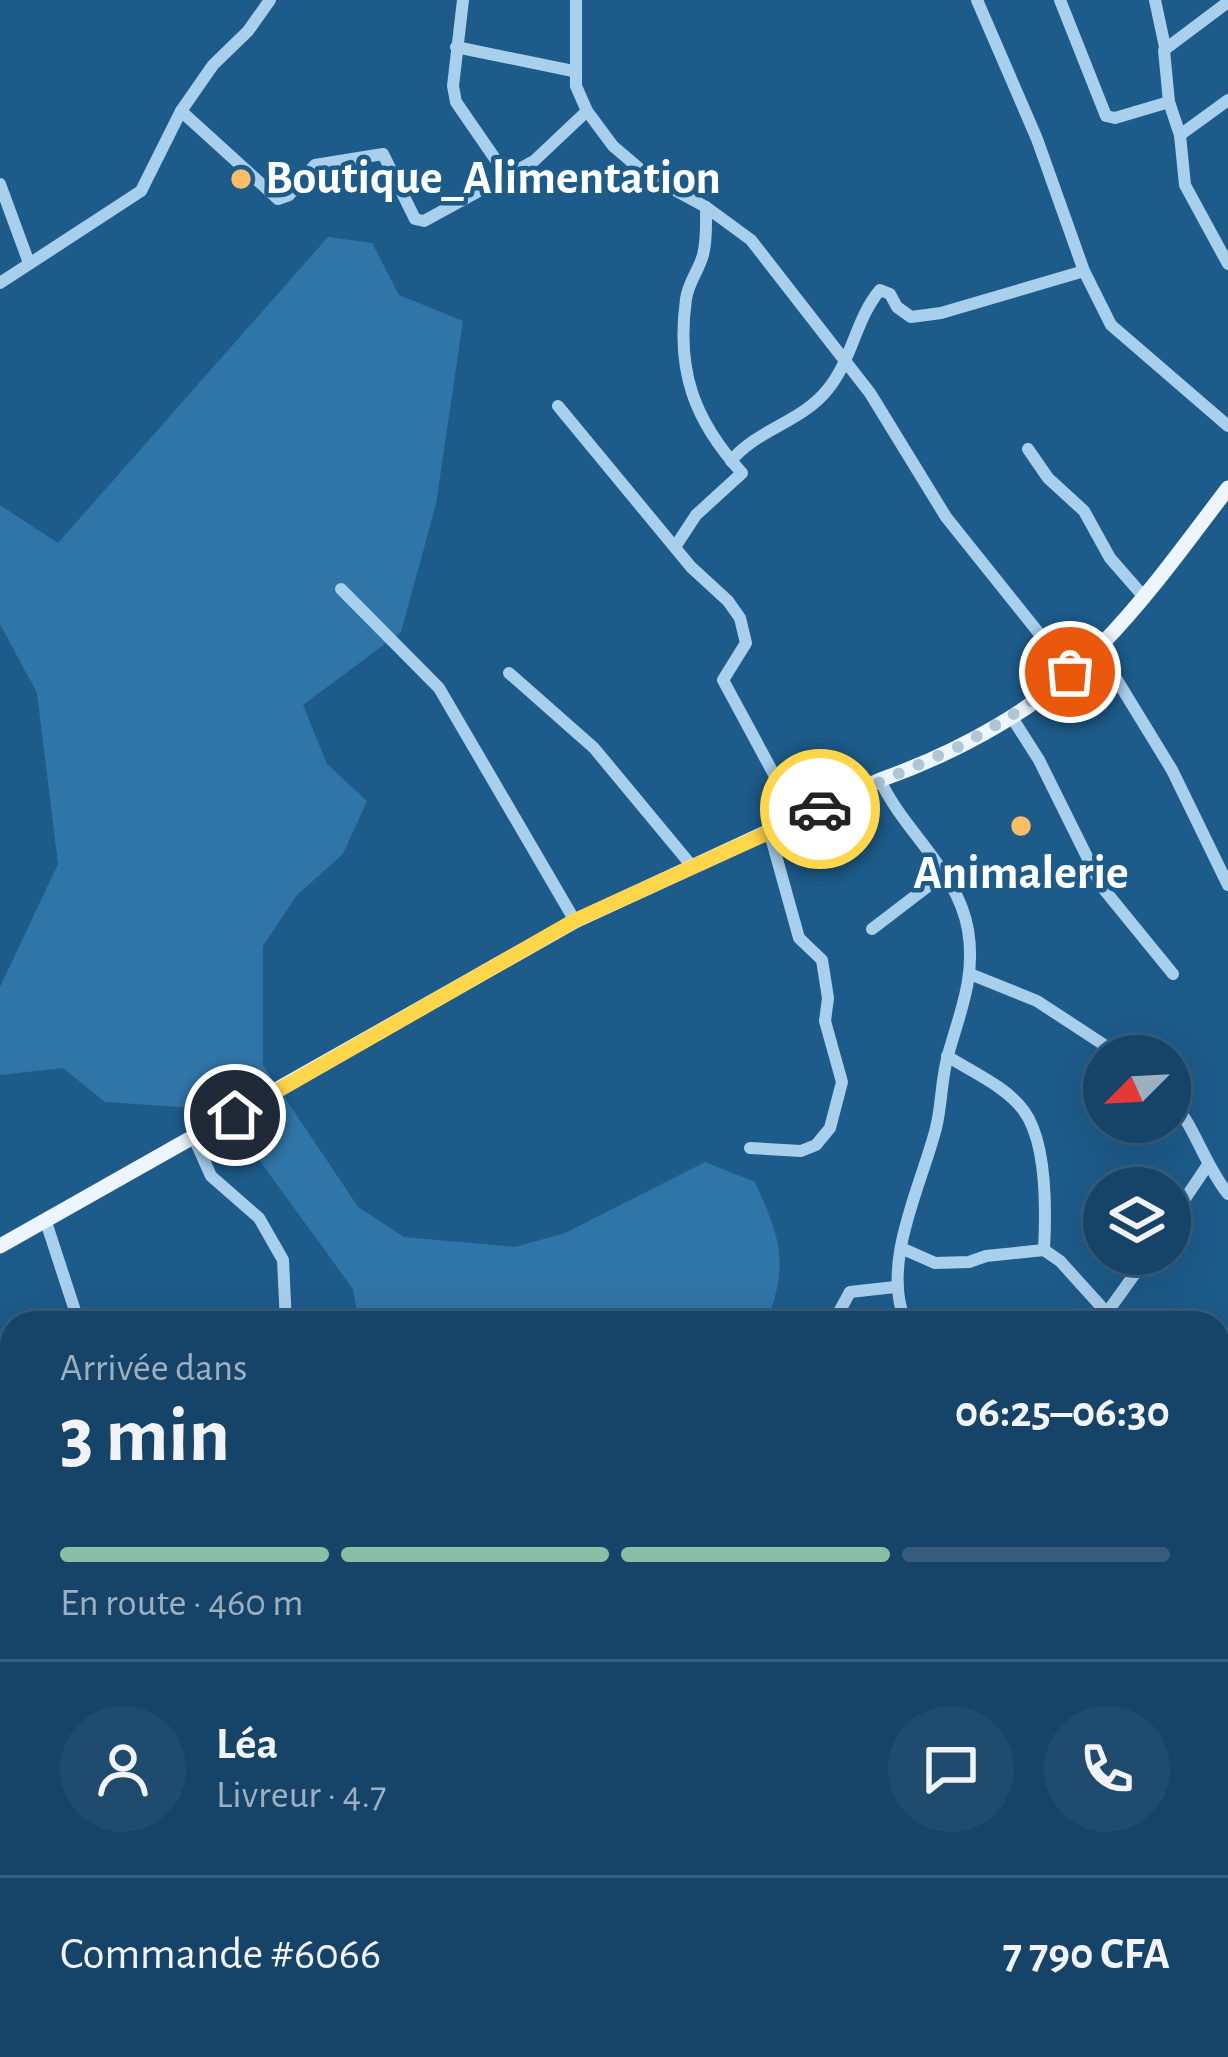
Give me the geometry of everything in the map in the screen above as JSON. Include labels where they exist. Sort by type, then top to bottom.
[{"type":"main road","points":[[0,1246],[574,921],[880,780],[926,764],[1011,716],[1098,649],[1228,488]]},
{"type":"street","points":[[0,283],[142,191],[181,111],[213,65],[248,31],[270,0]]},
{"type":"street","points":[[464,0],[453,86],[459,107],[498,163],[514,170]]},
{"type":"street","points":[[576,0],[573,71],[587,111],[624,156],[647,175],[706,207],[751,240],[870,393],[946,518],[1070,672]]},
{"type":"street","points":[[976,0],[1037,139],[1084,271],[1118,333],[1228,426]]},
{"type":"street","points":[[1060,0],[1106,116],[1115,118],[1168,102]]},
{"type":"street","points":[[1155,0],[1165,47],[1168,102],[1180,135],[1186,189],[1228,264]]},
{"type":"street","points":[[1165,47],[1228,2]]},
{"type":"street","points":[[456,47],[573,71]]},
{"type":"street","points":[[1180,135],[1228,100]]},
{"type":"street","points":[[181,111],[278,199],[289,195],[315,165],[378,152],[388,158],[415,219],[424,221],[534,161],[587,111]]},
{"type":"street","points":[[0,184],[29,263]]},
{"type":"street","points":[[675,547],[696,515],[742,473],[692,400],[684,352],[686,298],[702,259],[706,207]]},
{"type":"street","points":[[731,461],[746,446],[808,411],[846,365],[880,290],[911,317],[941,313],[1084,271]]},
{"type":"street","points":[[558,406],[740,618],[746,643],[723,680],[798,819]]},
{"type":"street","points":[[1028,448],[1048,478],[1075,500],[1110,558],[1144,597]]},
{"type":"street","points":[[340,590],[439,688],[574,921]]},
{"type":"street","points":[[1098,649],[1172,770],[1228,885]]},
{"type":"street","points":[[509,673],[594,748],[692,865]]},
{"type":"street","points":[[1011,716],[1040,760],[1102,886],[1173,974]]},
{"type":"street","points":[[880,780],[896,812],[944,874],[967,924],[970,974],[965,1006],[947,1056],[937,1123],[901,1248],[896,1287],[903,1311]]},
{"type":"street","points":[[750,1148],[801,1151],[816,1145],[830,1128],[842,1082],[825,1021],[828,998],[821,960],[799,938],[770,834]]},
{"type":"street","points":[[872,928],[944,874]]},
{"type":"street","points":[[970,974],[1037,1000],[1090,1035]]},
{"type":"street","points":[[947,1056],[1014,1100],[1030,1121],[1046,1197],[1044,1250]]},
{"type":"street","points":[[1191,1128],[1202,1144],[1207,1166],[1228,1193]]},
{"type":"street","points":[[194,1138],[212,1176],[259,1218],[283,1260],[285,1311]]},
{"type":"street","points":[[1191,1190],[1207,1166]]},
{"type":"street","points":[[46,1222],[75,1311]]},
{"type":"street","points":[[901,1248],[935,1263],[1044,1250],[1105,1311]]},
{"type":"street","points":[[1115,1311],[1137,1275]]},
{"type":"street","points":[[840,1311],[850,1292],[896,1287]]},
{"type":"shaded area","points":[[328,237],[372,243],[399,295],[463,321],[436,504],[401,632],[303,705],[327,764],[367,801],[343,854],[297,895],[263,946],[263,1065],[358,1207],[404,1237],[515,1247],[565,1233],[705,1162],[755,1182],[779,1251],[778,1284],[770,1311],[357,1311],[353,1289],[257,1157],[211,1109],[105,1102],[63,1068],[0,1075],[0,987],[58,864],[37,693],[0,624],[0,505],[58,543]]},
{"type":"way so far","points":[[820,809],[960,746],[1070,672]]},
{"type":"place","name":"Boutique_Alimentation","points":[[241,179]]},
{"type":"place","name":"Animalerie","points":[[1021,826]]},
{"type":"route","points":[[235,1115],[574,921],[820,809]]}]
